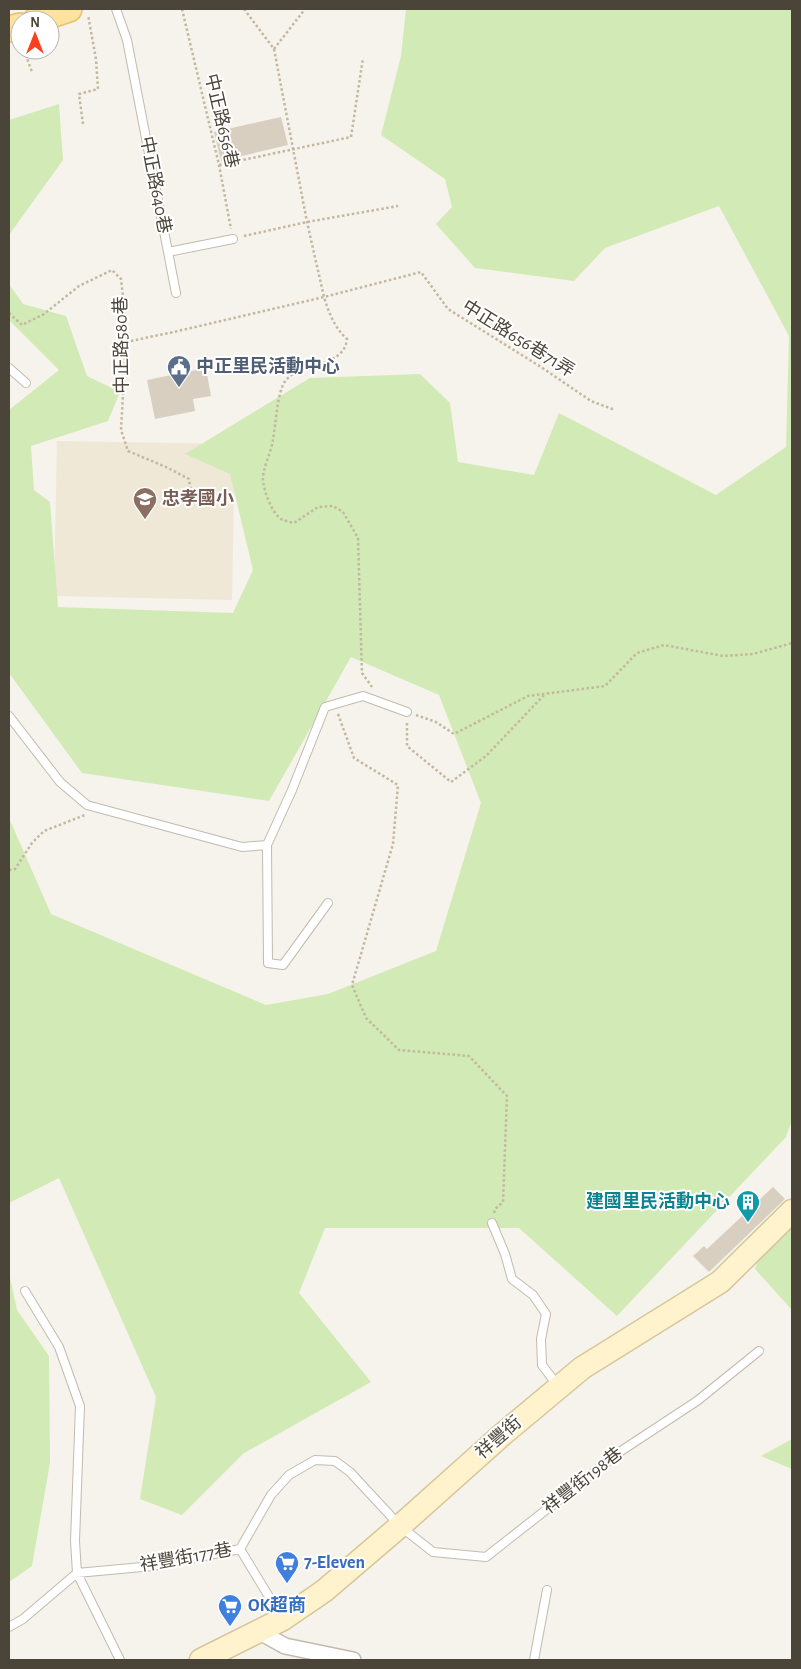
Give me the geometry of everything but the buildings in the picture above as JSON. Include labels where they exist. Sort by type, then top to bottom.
[{"type":"street","name":"祥豐街","points":[[201,1660],[283,1619],[324,1591],[503,1434],[582,1368],[720,1282],[792,1210]]},
{"type":"street","points":[[258,1631],[285,1646],[354,1660]]},
{"type":"lane","name":"中正路640巷","points":[[116,9],[127,40],[168,252],[233,239]]},
{"type":"lane","points":[[168,252],[176,293]]},
{"type":"lane","points":[[9,368],[26,384]]},
{"type":"lane","points":[[328,903],[283,965],[268,963],[267,845],[292,790],[325,706],[363,696],[407,712]]},
{"type":"lane","points":[[9,716],[60,782],[87,805],[242,847],[267,845]]},
{"type":"lane","points":[[492,1223],[505,1254],[512,1279],[533,1295],[546,1314],[541,1339],[542,1365],[559,1387]]},
{"type":"lane","points":[[25,1291],[60,1347],[80,1406],[75,1541],[77,1573],[120,1660]]},
{"type":"lane","name":"祥豐街198巷","points":[[400,1526],[433,1552],[486,1557],[621,1451],[697,1401],[759,1352]]},
{"type":"lane","name":"祥豐街177巷","points":[[77,1573],[152,1566],[240,1549],[271,1495],[289,1475],[315,1460],[335,1461],[350,1472],[400,1526]]},
{"type":"lane","points":[[240,1549],[283,1619]]},
{"type":"lane","points":[[9,1627],[23,1619],[77,1573]]},
{"type":"lane","points":[[534,1660],[547,1590]]},
{"type":"path","points":[[71,9],[96,59],[98,89],[79,94],[83,124]]},
{"type":"path","name":"中正路656巷","points":[[182,9],[233,239]]},
{"type":"path","points":[[244,9],[274,49],[307,222],[324,297],[330,317],[339,332],[347,339],[346,345],[334,358],[295,372],[285,381],[277,409],[273,441],[262,479],[270,506],[281,519],[294,523],[318,507],[333,506],[342,512],[358,538],[362,673],[384,704]]},
{"type":"path","points":[[274,49],[305,9]]},
{"type":"path","points":[[218,165],[351,137],[363,58]]},
{"type":"path","points":[[28,60],[32,72]]},
{"type":"path","points":[[233,239],[307,222],[398,206]]},
{"type":"path","name":"中正路580巷","points":[[9,313],[22,325],[44,314],[79,286],[112,270],[121,279],[126,342],[121,430],[128,452],[166,467],[189,479],[193,506]]},
{"type":"path","name":"中正路656巷71弄","points":[[324,297],[421,272],[448,309],[541,367],[591,401],[615,410]]},
{"type":"path","points":[[126,342],[324,297]]},
{"type":"path","points":[[545,694],[486,756],[451,782],[407,746],[407,712],[436,722],[454,734],[528,696],[604,686],[637,653],[664,645],[723,656],[753,654],[792,643]]},
{"type":"path","points":[[335,704],[354,758],[398,785],[392,844],[352,985],[366,1018],[399,1050],[469,1056],[507,1096],[503,1202],[495,1209],[492,1223]]},
{"type":"path","points":[[9,870],[14,870],[32,843],[44,831],[90,814]]},
{"type":"shaded area","name":"忠孝國小","points":[[57,441],[235,444],[232,600],[54,596]]},
{"type":"green space","points":[[406,9],[792,9],[792,1120],[786,1137],[617,1316],[519,1228],[325,1228],[299,1293],[371,1382],[244,1453],[182,1515],[140,1499],[156,1397],[59,1178],[9,1203],[9,818],[51,914],[266,1005],[328,994],[436,951],[481,803],[439,695],[351,657],[269,801],[82,773],[9,673],[9,410],[59,370],[9,320],[9,284],[23,304],[66,316],[87,376],[120,392],[108,421],[31,446],[34,490],[50,502],[58,607],[233,613],[253,570],[230,474],[185,454],[310,378],[420,374],[450,403],[458,462],[534,475],[559,413],[716,495],[786,447],[789,336],[719,206],[605,248],[574,281],[475,268],[436,224],[452,207],[445,179],[381,135],[401,56]]},
{"type":"green space","points":[[59,104],[63,160],[9,235],[9,120]]},
{"type":"green space","points":[[792,1223],[792,1310],[755,1269],[762,1250]]},
{"type":"green space","points":[[9,1273],[17,1310],[49,1356],[50,1463],[32,1566],[9,1582]]},
{"type":"green space","points":[[792,1439],[792,1469],[761,1456]]},
{"type":"place","name":"中正里民活動中心","points":[[179,388]]},
{"type":"place","name":"忠孝國小","points":[[145,520]]},
{"type":"place","name":"建國里民活動中心","points":[[748,1223]]},
{"type":"place","name":"7-Eleven","points":[[287,1584]]},
{"type":"place","name":"OK超商","points":[[230,1627]]}]
